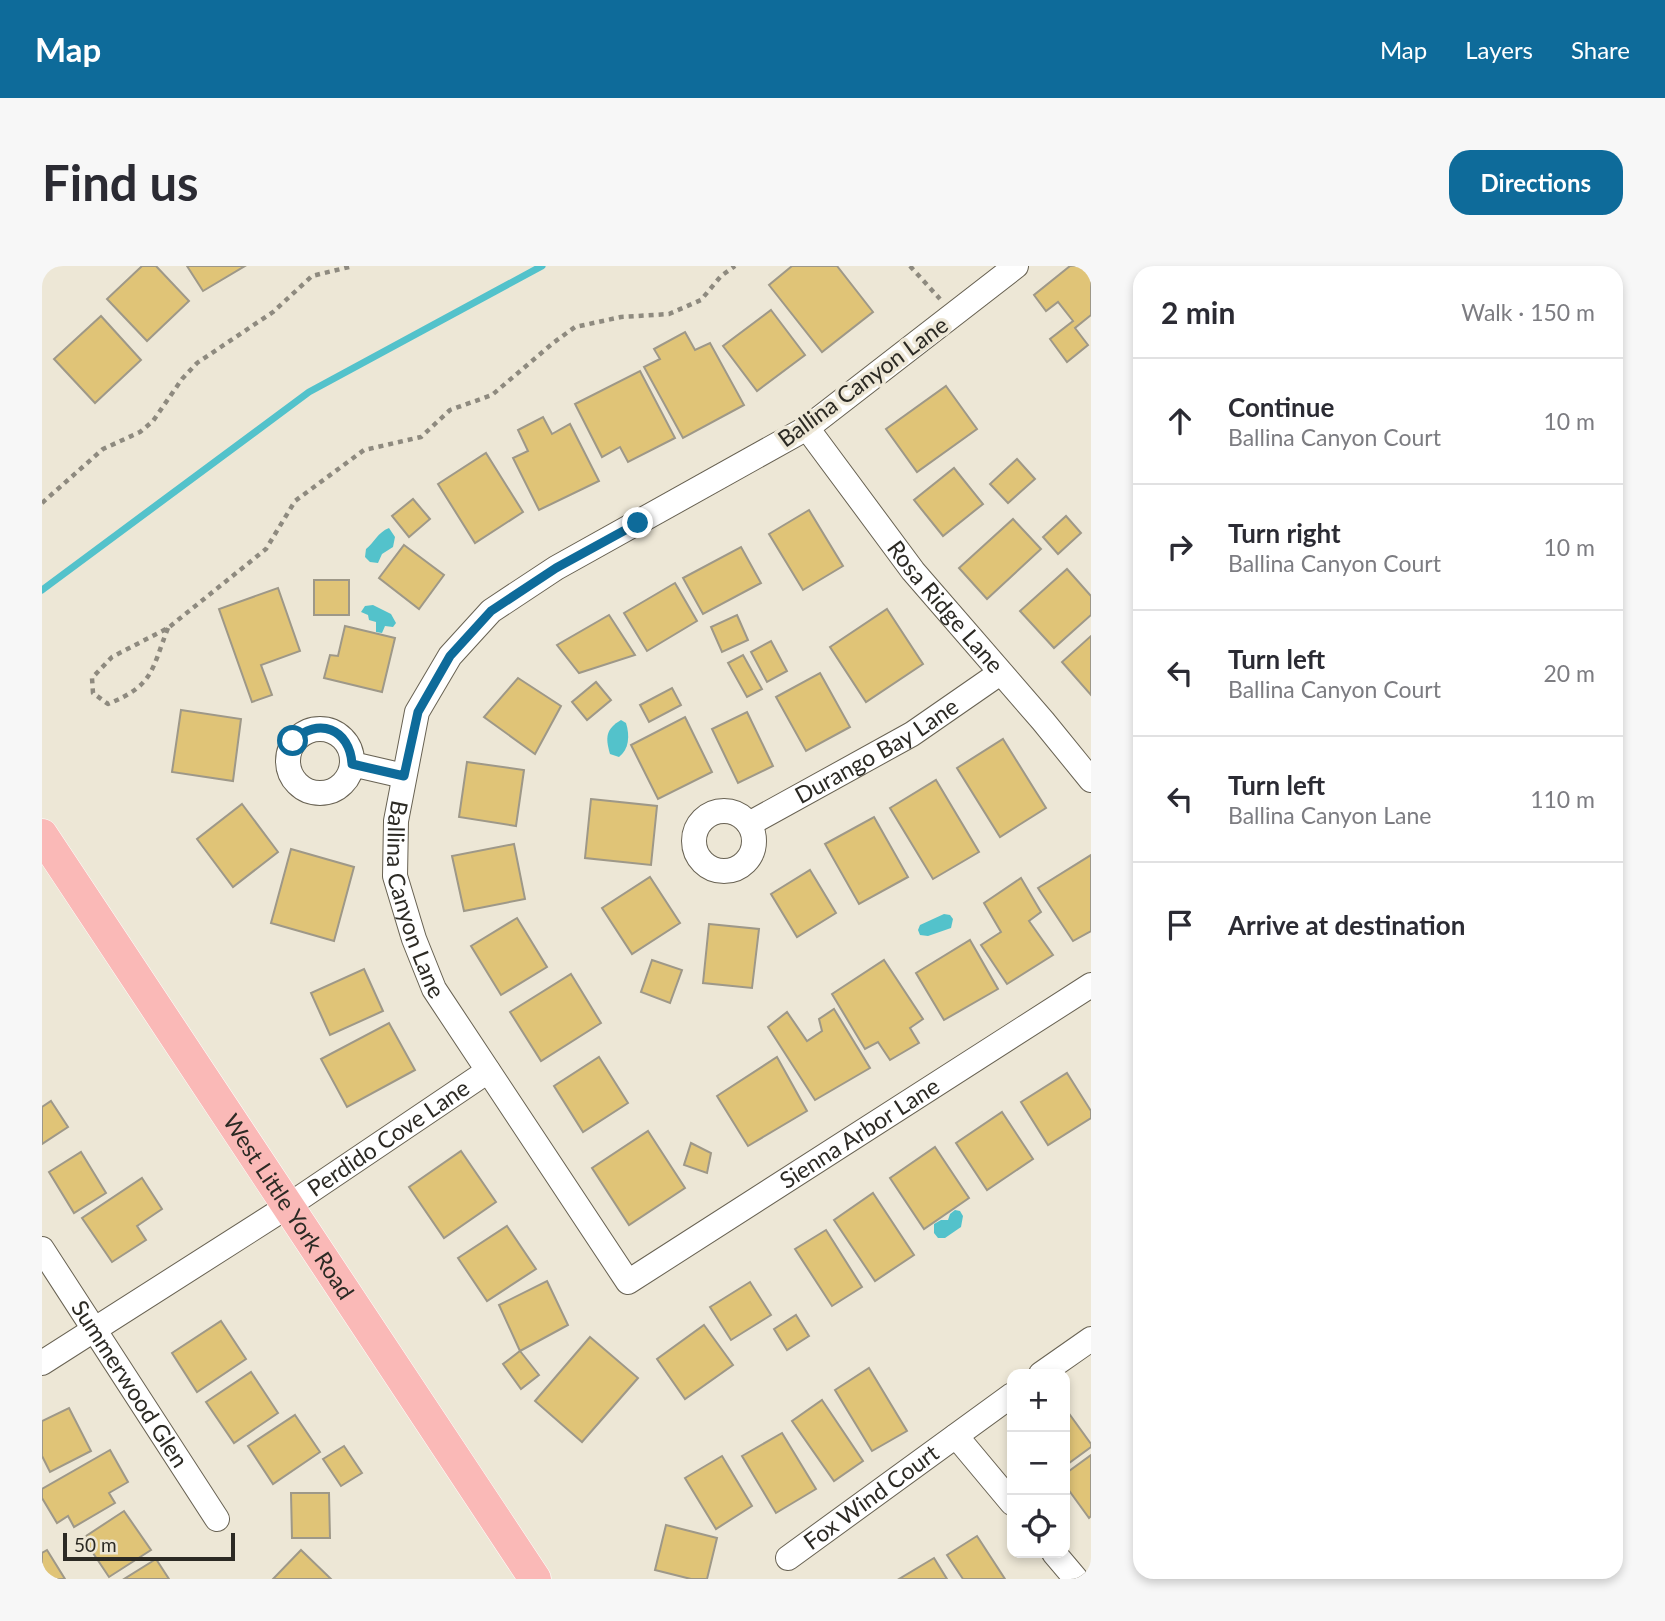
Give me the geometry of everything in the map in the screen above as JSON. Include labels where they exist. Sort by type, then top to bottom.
[{"type":"main road","name":"West Little York Road","points":[[42,835],[535,1579]]},
{"type":"street","name":"Ballina Canyon Lane","points":[[628,1282],[434,989],[414,939],[395,876],[396,821],[418,712],[450,656],[491,611],[556,568],[807,429],[1016,266]]},
{"type":"street","name":"Rosa Ridge Lane","points":[[807,429],[913,571],[1091,780]]},
{"type":"street","name":"Durango Bay Lane","points":[[749,824],[912,734],[1000,673]]},
{"type":"street","points":[[352,764],[404,776]]},
{"type":"street","name":"Sienna Arbor Lane","points":[[628,1282],[1091,985]]},
{"type":"street","name":"Perdido Cove Lane","points":[[42,1363],[288,1206],[488,1071]]},
{"type":"street","name":"Summerwood Glen","points":[[42,1249],[217,1519]]},
{"type":"street","points":[[1048,1369],[1091,1339]]},
{"type":"street","name":"Fox Wind Court","points":[[788,1558],[1007,1399]]},
{"type":"street","points":[[956,1436],[1007,1497]]},
{"type":"street","points":[[1058,1558],[1076,1579]]},
{"type":"path","points":[[42,503],[103,449],[140,432],[152,421],[197,363],[273,312],[312,276],[353,266]]},
{"type":"path","points":[[167,628],[149,678],[133,694],[108,704],[93,693],[92,678],[111,657],[167,628],[266,549],[295,501],[364,450],[421,437],[450,410],[492,395],[575,327],[621,317],[669,314],[701,300],[721,276],[735,266]]},
{"type":"path","points":[[910,266],[941,300],[957,313]]},
{"type":"water","points":[[389,528],[395,537],[393,547],[382,554],[378,563],[370,562],[365,557],[366,549]]},
{"type":"water","points":[[373,605],[391,614],[396,623],[393,627],[385,626],[382,633],[376,632],[376,622],[369,620],[368,615],[361,612],[365,606]]},
{"type":"water","points":[[621,720],[626,723],[628,737],[627,746],[619,757],[610,754],[607,738],[612,727]]},
{"type":"water","points":[[944,914],[953,919],[951,928],[928,936],[920,935],[920,925]]},
{"type":"water","points":[[955,1210],[960,1211],[963,1216],[961,1227],[945,1238],[938,1238],[934,1233],[934,1224],[948,1220]]},
{"type":"building","points":[[142,266],[156,266],[189,301],[147,341],[107,299]]},
{"type":"building","points":[[187,266],[245,266],[203,291]]},
{"type":"building","points":[[792,266],[837,266],[873,312],[822,352],[769,285]]},
{"type":"building","points":[[1070,266],[1091,266],[1091,315],[1075,328],[1088,345],[1067,362],[1050,339],[1073,321],[1058,302],[1046,311],[1034,295]]},
{"type":"building","points":[[771,310],[805,355],[757,391],[723,346]]},
{"type":"building","points":[[101,316],[141,360],[95,403],[54,359]]},
{"type":"building","points":[[685,332],[695,350],[710,343],[744,405],[683,438],[644,367],[660,359],[654,349]]},
{"type":"building","points":[[640,371],[675,438],[628,462],[620,447],[602,457],[575,404]]},
{"type":"building","points":[[946,386],[977,429],[917,472],[886,429]]},
{"type":"building","points":[[543,417],[552,434],[570,424],[599,481],[539,510],[513,458],[528,451],[518,430]]},
{"type":"building","points":[[486,453],[523,512],[475,543],[438,484]]},
{"type":"building","points":[[1017,459],[1035,479],[1008,503],[990,484]]},
{"type":"building","points":[[954,468],[983,504],[943,536],[914,500]]},
{"type":"building","points":[[413,499],[430,519],[409,537],[392,516]]},
{"type":"building","points":[[809,510],[843,566],[803,590],[769,534]]},
{"type":"building","points":[[1066,516],[1081,533],[1058,554],[1043,537]]},
{"type":"building","points":[[1013,519],[1041,549],[987,599],[959,568]]},
{"type":"building","points":[[404,545],[444,575],[419,609],[379,578]]},
{"type":"building","points":[[741,547],[761,583],[703,614],[683,578]]},
{"type":"building","points":[[1067,569],[1091,596],[1091,615],[1054,648],[1020,611]]},
{"type":"building","points":[[314,580],[349,580],[349,615],[314,615]]},
{"type":"building","points":[[675,583],[697,621],[647,651],[624,613]]},
{"type":"building","points":[[278,588],[300,651],[261,665],[272,695],[252,702],[219,609]]},
{"type":"building","points":[[887,609],[923,664],[866,702],[830,647]]},
{"type":"building","points":[[609,615],[635,655],[579,673],[557,645]]},
{"type":"building","points":[[737,615],[748,640],[722,652],[711,627]]},
{"type":"building","points":[[345,626],[395,638],[382,692],[324,678],[330,655],[338,656]]},
{"type":"building","points":[[1091,636],[1091,695],[1062,662]]},
{"type":"building","points":[[771,641],[787,671],[767,682],[751,652]]},
{"type":"building","points":[[743,655],[762,689],[747,697],[728,663]]},
{"type":"building","points":[[820,673],[850,727],[806,751],[776,697]]},
{"type":"building","points":[[518,678],[561,706],[535,754],[484,717]]},
{"type":"building","points":[[596,682],[611,700],[587,720],[572,702]]},
{"type":"building","points":[[672,688],[681,705],[649,722],[640,705]]},
{"type":"building","points":[[181,710],[241,719],[233,781],[172,772]]},
{"type":"building","points":[[747,712],[773,766],[738,783],[712,729]]},
{"type":"building","points":[[685,717],[712,772],[658,799],[631,745]]},
{"type":"building","points":[[1003,739],[1046,808],[1000,837],[957,768]]},
{"type":"building","points":[[467,762],[524,770],[516,826],[459,817]]},
{"type":"building","points":[[936,780],[979,852],[933,879],[890,808]]},
{"type":"building","points":[[591,799],[657,806],[651,865],[585,858]]},
{"type":"building","points":[[242,804],[278,852],[233,887],[197,839]]},
{"type":"building","points":[[874,817],[908,877],[859,904],[825,844]]},
{"type":"building","points":[[514,844],[525,899],[464,911],[452,856]]},
{"type":"building","points":[[291,849],[354,867],[334,941],[271,923]]},
{"type":"building","points":[[1091,855],[1091,931],[1073,941],[1038,888]]},
{"type":"building","points":[[810,870],[836,913],[797,937],[771,894]]},
{"type":"building","points":[[650,877],[680,923],[632,954],[602,908]]},
{"type":"building","points":[[1021,878],[1041,912],[1029,921],[1053,955],[1007,984],[981,945],[1001,932],[984,903]]},
{"type":"building","points":[[517,918],[547,967],[501,995],[471,946]]},
{"type":"building","points":[[709,924],[759,929],[752,988],[703,983]]},
{"type":"building","points":[[970,940],[998,989],[944,1020],[916,973]]},
{"type":"building","points":[[652,960],[682,970],[670,1003],[641,992]]},
{"type":"building","points":[[884,960],[923,1019],[910,1028],[919,1043],[890,1060],[878,1042],[865,1049],[832,994]]},
{"type":"building","points":[[364,969],[383,1011],[330,1035],[311,993]]},
{"type":"building","points":[[571,974],[601,1023],[541,1061],[510,1012]]},
{"type":"building","points":[[834,1009],[870,1068],[815,1100],[768,1027],[787,1012],[807,1041],[822,1031],[819,1019]]},
{"type":"building","points":[[389,1023],[415,1070],[347,1107],[321,1059]]},
{"type":"building","points":[[599,1057],[628,1103],[583,1132],[554,1086]]},
{"type":"building","points":[[777,1057],[807,1111],[748,1146],[717,1096]]},
{"type":"building","points":[[1067,1073],[1091,1111],[1091,1118],[1048,1145],[1021,1102]]},
{"type":"building","points":[[51,1101],[68,1127],[42,1144],[42,1107]]},
{"type":"building","points":[[1002,1112],[1033,1159],[987,1190],[956,1143]]},
{"type":"building","points":[[648,1131],[685,1188],[629,1225],[592,1168]]},
{"type":"building","points":[[691,1143],[711,1153],[707,1173],[684,1165]]},
{"type":"building","points":[[935,1147],[969,1198],[924,1229],[890,1178]]},
{"type":"building","points":[[461,1151],[496,1202],[444,1238],[409,1187]]},
{"type":"building","points":[[81,1152],[106,1193],[74,1213],[49,1172]]},
{"type":"building","points":[[142,1178],[162,1209],[137,1226],[146,1240],[112,1262],[82,1218]]},
{"type":"building","points":[[873,1193],[914,1255],[875,1281],[834,1220]]},
{"type":"building","points":[[507,1226],[536,1269],[487,1301],[458,1258]]},
{"type":"building","points":[[826,1230],[862,1287],[832,1306],[795,1249]]},
{"type":"building","points":[[547,1281],[568,1325],[520,1351],[499,1305]]},
{"type":"building","points":[[750,1282],[771,1315],[731,1340],[710,1307]]},
{"type":"building","points":[[796,1315],[809,1336],[787,1350],[774,1329]]},
{"type":"building","points":[[221,1321],[246,1359],[197,1392],[172,1353]]},
{"type":"building","points":[[704,1325],[733,1365],[685,1399],[657,1359]]},
{"type":"building","points":[[590,1337],[638,1378],[582,1442],[535,1401]]},
{"type":"building","points":[[520,1351],[539,1375],[521,1389],[503,1364]]},
{"type":"building","points":[[869,1368],[907,1431],[872,1451],[835,1390]]},
{"type":"building","points":[[251,1372],[278,1413],[234,1443],[206,1402]]},
{"type":"building","points":[[822,1400],[863,1461],[834,1481],[792,1421]]},
{"type":"building","points":[[69,1408],[91,1451],[50,1472],[42,1456],[42,1421]]},
{"type":"building","points":[[295,1415],[320,1452],[273,1484],[248,1446]]},
{"type":"building","points":[[1070,1415],[1091,1444],[1091,1447],[1070,1462]]},
{"type":"building","points":[[782,1433],[816,1489],[776,1513],[742,1456]]},
{"type":"building","points":[[344,1446],[362,1473],[341,1486],[323,1459]]},
{"type":"building","points":[[110,1450],[128,1482],[109,1493],[115,1503],[74,1527],[68,1516],[57,1523],[42,1498],[42,1489]]},
{"type":"building","points":[[1091,1455],[1089,1518],[1070,1492],[1070,1470]]},
{"type":"building","points":[[722,1456],[752,1506],[716,1529],[685,1478]]},
{"type":"building","points":[[291,1493],[329,1493],[330,1538],[292,1538]]},
{"type":"building","points":[[124,1511],[151,1550],[109,1577],[83,1538]]},
{"type":"building","points":[[666,1525],[717,1538],[707,1579],[691,1579],[655,1570]]},
{"type":"building","points":[[977,1536],[1005,1579],[963,1579],[947,1555]]},
{"type":"building","points":[[47,1550],[65,1579],[42,1579],[42,1553]]},
{"type":"building","points":[[301,1550],[331,1579],[273,1579]]},
{"type":"building","points":[[934,1558],[947,1579],[899,1579]]},
{"type":"building","points":[[156,1559],[169,1579],[124,1579]]},
{"type":"waterway","points":[[42,590],[309,392],[542,266]]},
{"type":"route","points":[[293,741],[310,729],[331,730],[347,743],[352,753],[352,764],[404,776],[418,712],[450,656],[491,611],[556,568],[638,523]]}]
